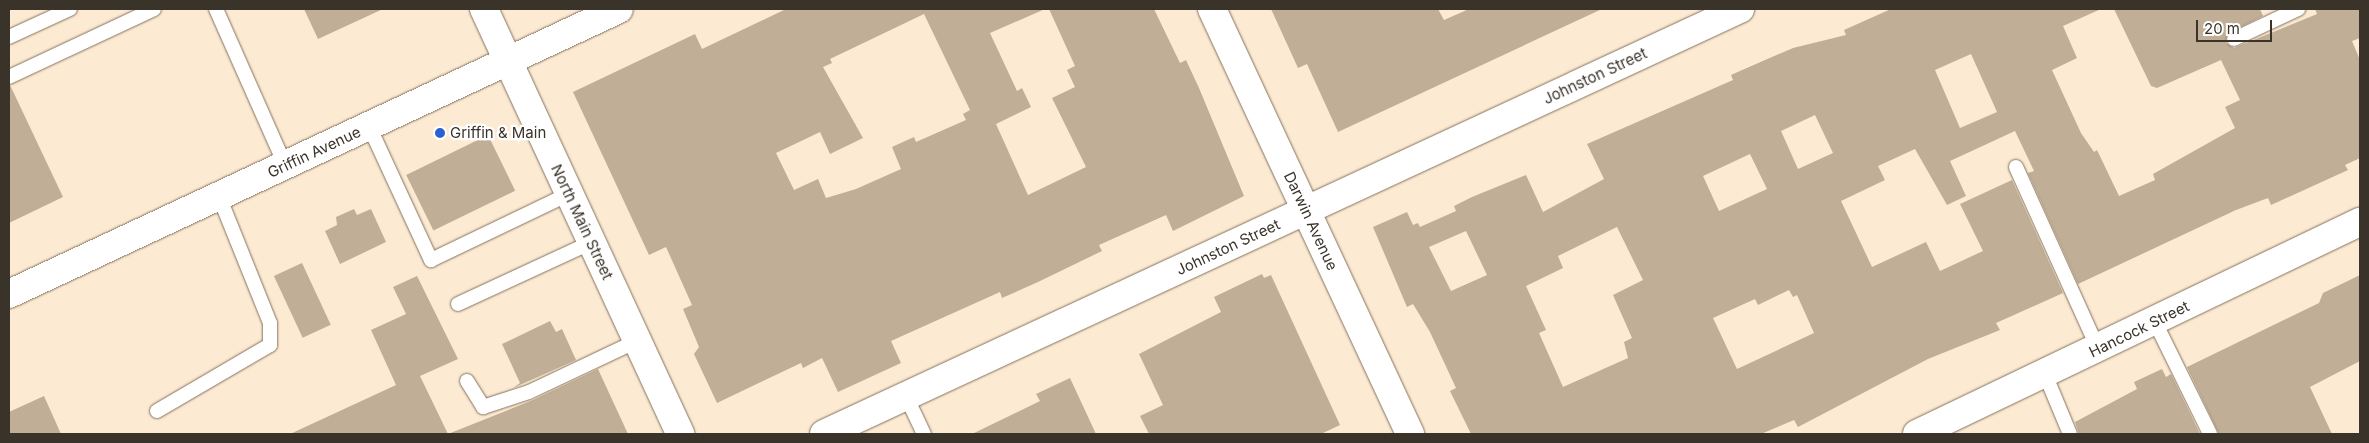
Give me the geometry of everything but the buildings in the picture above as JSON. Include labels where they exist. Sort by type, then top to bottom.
[{"type":"street","name":"North Main Street","points":[[484,9],[680,434]]},
{"type":"street","name":"Griffin Avenue","points":[[9,294],[619,9]]},
{"type":"street","name":"Darwin Avenue","points":[[1212,9],[1410,434]]},
{"type":"street","name":"Johnston Street","points":[[824,434],[1740,9]]},
{"type":"street","name":"Hancock Street","points":[[1918,434],[2155,322],[2360,222]]},
{"type":"lane","points":[[9,37],[70,9]]},
{"type":"lane","points":[[9,77],[154,9]]},
{"type":"lane","points":[[216,9],[285,166]]},
{"type":"lane","points":[[2234,39],[2298,9]]},
{"type":"lane","points":[[369,126],[431,260],[570,194]]},
{"type":"lane","points":[[2016,167],[2098,349]]},
{"type":"lane","points":[[157,411],[270,345],[270,323],[219,196]]},
{"type":"lane","points":[[458,304],[592,242]]},
{"type":"lane","points":[[2155,322],[2210,434]]},
{"type":"lane","points":[[467,381],[482,408],[529,392],[637,341]]},
{"type":"lane","points":[[2045,374],[2070,434]]},
{"type":"lane","points":[[906,396],[924,434]]},
{"type":"place","name":"Griffin & Main","points":[[440,133]]}]
